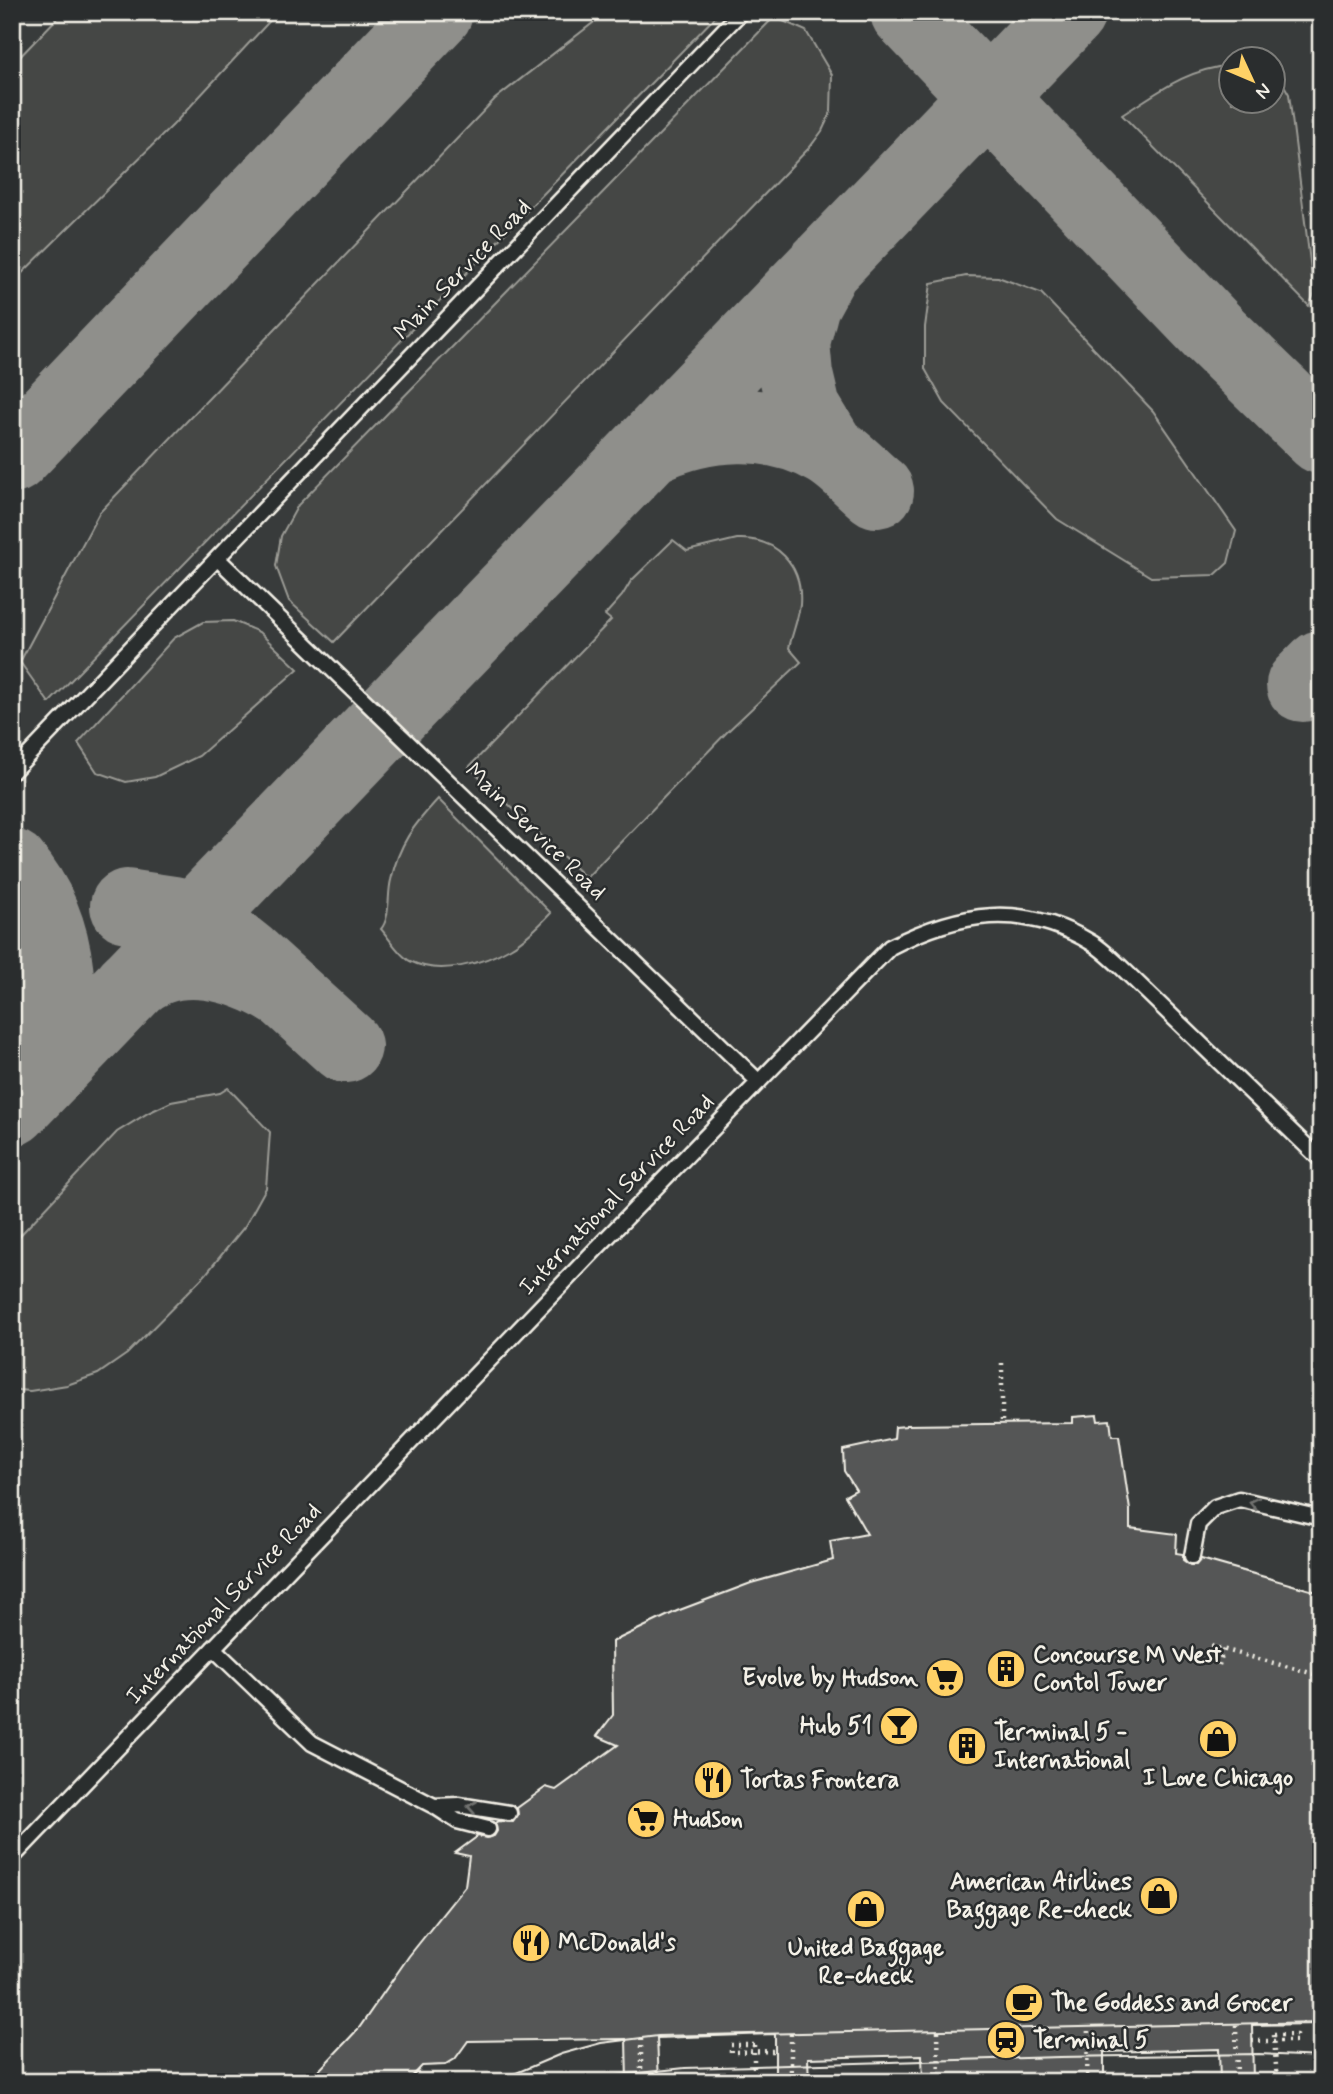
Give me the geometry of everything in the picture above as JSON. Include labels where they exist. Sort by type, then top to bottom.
[{"type":"lane","name":"Main Service Road","points":[[12,772],[741,12]]},
{"type":"lane","name":"Main Service Road","points":[[218,559],[759,1082]]},
{"type":"lane","name":"International Service Road","points":[[12,1858],[890,947],[919,932],[953,921],[986,915],[1013,915],[1041,921],[1093,943],[1321,1160]]},
{"type":"lane","points":[[1192,1556],[1198,1524],[1215,1507],[1239,1499],[1321,1518]]},
{"type":"lane","points":[[213,1647],[313,1743],[434,1806],[457,1821],[488,1829]]},
{"type":"lane","points":[[434,1806],[459,1805],[509,1814]]},
{"type":"path","points":[[1002,1363],[1002,1423]]},
{"type":"path","points":[[1211,1646],[1318,1675],[1321,1669]]},
{"type":"path","points":[[1219,1665],[1224,1649]]},
{"type":"path","points":[[1236,2025],[1237,2082]]},
{"type":"path","points":[[1087,2082],[1088,2027]]},
{"type":"path","points":[[937,2031],[939,2082]]},
{"type":"path","points":[[790,2034],[791,2082]]},
{"type":"path","points":[[1252,2042],[1296,2041],[1296,2035],[1274,2035],[1277,2082]]},
{"type":"path","points":[[641,2039],[641,2082]]},
{"type":"path","points":[[754,2082],[754,2045],[731,2045],[731,2052],[775,2051]]},
{"type":"shaded area","points":[[12,12],[1321,12],[1321,2082],[12,2082]]},
{"type":"shaded area","points":[[63,12],[278,12],[173,125],[12,283],[12,65]]},
{"type":"shaded area","points":[[607,12],[720,12],[49,703],[20,662],[99,513],[495,99]]},
{"type":"shaded area","points":[[774,17],[806,31],[832,75],[831,112],[822,131],[810,147],[334,642],[289,601],[276,566],[281,536],[298,505]]},
{"type":"shaded area","points":[[1218,67],[1218,116],[1288,116],[1289,94],[1314,294],[1309,306],[1122,115],[1186,77]]},
{"type":"shaded area","points":[[966,276],[998,277],[1041,293],[1153,411],[1236,531],[1228,563],[1215,575],[1151,577],[1057,519],[944,403],[925,369],[925,327],[931,283]]},
{"type":"shaded area","points":[[737,539],[764,543],[775,548],[792,566],[800,591],[800,605],[789,648],[801,662],[728,731],[586,878],[469,767],[611,620],[605,615],[631,581],[673,540],[687,551]]},
{"type":"shaded area","points":[[233,621],[259,632],[298,669],[199,756],[155,777],[126,782],[97,772],[78,743],[174,638],[203,622]]},
{"type":"shaded area","points":[[438,799],[551,913],[527,936],[499,954],[474,963],[447,968],[434,968],[410,961],[398,951],[381,929],[386,918],[390,886],[398,856],[414,827]]},
{"type":"shaded area","points":[[228,1088],[270,1132],[266,1188],[245,1226],[206,1274],[127,1354],[98,1374],[67,1385],[30,1391],[18,1390],[12,1385],[12,1244],[117,1132],[171,1102],[220,1093]]},
{"type":"building","name":"Terminal 5 - International","points":[[1097,1415],[1098,1421],[1110,1420],[1112,1436],[1119,1436],[1130,1510],[1130,1528],[1177,1534],[1176,1553],[1183,1554],[1183,1560],[1190,1565],[1196,1565],[1201,1559],[1321,1593],[1321,2024],[1252,2025],[1253,2082],[1220,2082],[1219,2049],[1104,2052],[1104,2082],[923,2082],[922,2055],[808,2058],[809,2082],[775,2082],[775,2034],[657,2038],[659,2082],[627,2082],[626,2039],[468,2041],[455,2059],[445,2065],[422,2066],[407,2082],[308,2082],[359,2028],[409,1956],[465,1886],[469,1856],[455,1853],[478,1836],[494,1836],[497,1831],[495,1823],[513,1822],[518,1815],[517,1808],[546,1787],[556,1790],[618,1745],[597,1736],[613,1715],[612,1642],[677,1611],[751,1583],[833,1560],[830,1541],[867,1534],[845,1496],[856,1490],[844,1471],[843,1450],[894,1439],[895,1427],[906,1425],[1073,1423],[1073,1417]]},
{"type":"taxiway","points":[[12,457],[436,12]]},
{"type":"taxiway","points":[[907,12],[1217,336],[1321,437]]},
{"type":"taxiway","points":[[12,1109],[1069,12]]},
{"type":"taxiway","points":[[820,273],[803,304],[793,342],[796,375],[804,409],[829,450]]},
{"type":"taxiway","points":[[649,448],[693,432],[715,428],[738,426],[783,432],[806,439],[834,453],[877,491]]},
{"type":"taxiway","points":[[1303,685],[1321,667]]},
{"type":"taxiway","points":[[12,866],[29,889],[42,915],[52,942],[56,971],[57,1000],[53,1029],[45,1057],[32,1083]]},
{"type":"taxiway","points":[[127,906],[174,913],[217,933],[345,1046]]},
{"type":"taxiway","points":[[129,987],[147,973],[166,965],[187,962],[230,968],[251,975],[288,994]]},
{"type":"tram line","points":[[495,2082],[561,2054],[601,2043],[658,2036],[1321,2022]]},
{"type":"tram line","points":[[592,2082],[620,2075],[685,2068],[1060,2057],[1259,2054],[1321,2057]]},
{"type":"place","name":"Concourse M West Contol Tower","points":[[1006,1669]]},
{"type":"place","name":"Evolve by Hudson","points":[[945,1678]]},
{"type":"place","name":"Hub 51","points":[[899,1726]]},
{"type":"place","name":"I Love Chicago","points":[[1218,1739]]},
{"type":"place","name":"Terminal 5 - International","points":[[967,1746]]},
{"type":"place","name":"Tortas Frontera","points":[[713,1780]]},
{"type":"place","name":"Hudson","points":[[646,1819]]},
{"type":"place","name":"American Airlines Baggage Re-check","points":[[1159,1896]]},
{"type":"place","name":"United Baggage Re-check","points":[[866,1909]]},
{"type":"place","name":"McDonald's","points":[[531,1943]]},
{"type":"place","name":"The Goddess and Grocer","points":[[1024,2003]]},
{"type":"place","name":"Terminal 5","points":[[1006,2040]]}]
